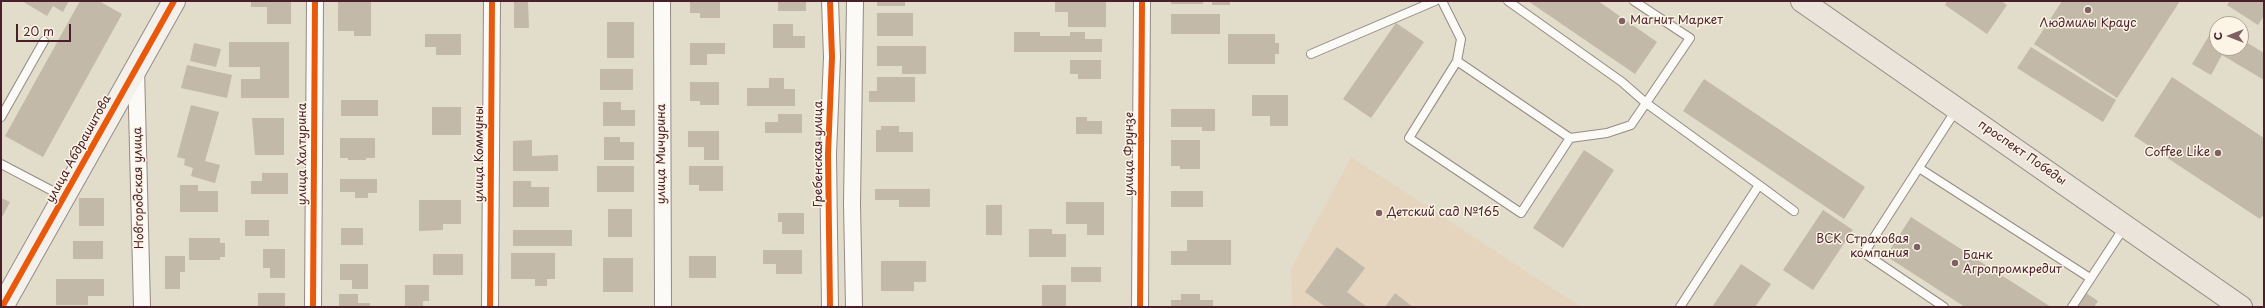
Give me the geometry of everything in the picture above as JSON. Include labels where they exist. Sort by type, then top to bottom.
[{"type":"main road","name":"проспект Победы","points":[[1802,1],[1958,108],[2241,307]]},
{"type":"street","name":"улица Абдрашитова","points":[[2,307],[174,1]]},
{"type":"street","name":"улица Халтурина","points":[[313,307],[315,1]]},
{"type":"street","name":"улица Коммуны","points":[[490,307],[492,1]]},
{"type":"street","name":"улица Мичурина","points":[[662,1],[663,307]]},
{"type":"street","name":"Гребенская улица","points":[[830,1],[832,57],[828,154],[830,307]]},
{"type":"street","points":[[854,1],[852,204],[854,307]]},
{"type":"street","name":"улица Фрунзе","points":[[1140,307],[1142,1]]},
{"type":"street","name":"Новгородская улица","points":[[136,69],[142,307]]},
{"type":"lane","points":[[1311,54],[1435,1]]},
{"type":"lane","points":[[1442,1],[1461,39],[1457,61],[1409,138],[1521,213],[1570,138]]},
{"type":"lane","points":[[1508,1],[1622,82],[1646,103],[1794,211]]},
{"type":"lane","points":[[1457,61],[1570,138],[1607,133],[1631,125],[1690,38],[1634,1]]},
{"type":"lane","points":[[1,118],[44,41]]},
{"type":"lane","points":[[1944,307],[1864,253],[1958,108]]},
{"type":"lane","points":[[1,164],[64,197]]},
{"type":"lane","points":[[1919,168],[2090,278]]},
{"type":"lane","points":[[1680,307],[1760,185]]},
{"type":"lane","points":[[2074,305],[2090,278],[2125,226]]},
{"type":"shaded area","name":"Детский сад №165","points":[[1351,157],[1581,307],[1292,307],[1291,269]]},
{"type":"building","points":[[22,1],[69,1],[63,12],[53,6],[47,16]]},
{"type":"building","points":[[80,1],[99,1],[122,14],[43,157],[5,136]]},
{"type":"building","points":[[251,1],[291,1],[291,24],[267,24],[267,7],[251,7]]},
{"type":"building","points":[[338,1],[371,1],[371,36],[354,36],[354,31],[338,31]]},
{"type":"building","points":[[514,1],[528,1],[529,28],[514,28]]},
{"type":"building","points":[[690,1],[720,1],[720,18],[700,18],[700,13],[690,13]]},
{"type":"building","points":[[778,1],[806,1],[806,11],[778,11]]},
{"type":"building","points":[[877,1],[905,1],[905,6],[877,6]]},
{"type":"building","points":[[1055,1],[1106,1],[1106,27],[1068,27],[1068,12],[1055,12]]},
{"type":"building","points":[[1171,1],[1203,1],[1203,4],[1171,4]]},
{"type":"building","points":[[1212,1],[1230,1],[1230,5],[1212,5]]},
{"type":"building","points":[[1528,1],[1598,1],[1657,42],[1635,74]]},
{"type":"building","points":[[1947,1],[2001,1],[2007,5],[1987,34],[1945,5]]},
{"type":"building","points":[[2062,1],[2180,1],[2117,98],[2034,44]]},
{"type":"building","points":[[2230,1],[2264,1],[2264,16],[2258,25],[2249,19],[2249,16],[2244,16],[2227,5]]},
{"type":"building","points":[[877,13],[913,13],[913,36],[877,36]]},
{"type":"building","points":[[1171,14],[1220,14],[1220,34],[1171,34]]},
{"type":"building","points":[[607,22],[634,22],[634,58],[607,58]]},
{"type":"building","points":[[1396,23],[1424,42],[1371,118],[1343,99]]},
{"type":"building","points":[[773,24],[793,24],[793,36],[805,36],[805,48],[773,48]]},
{"type":"building","points":[[1014,32],[1040,32],[1040,36],[1070,36],[1070,32],[1085,32],[1085,39],[1102,39],[1102,52],[1014,52]]},
{"type":"building","points":[[425,34],[461,34],[461,55],[436,55],[436,47],[425,47]]},
{"type":"building","points":[[1228,34],[1275,34],[1275,43],[1279,43],[1279,54],[1275,54],[1275,64],[1228,64]]},
{"type":"building","points":[[2209,36],[2209,56],[2221,56],[2211,75],[2192,64]]},
{"type":"building","points":[[229,42],[289,42],[289,98],[241,98],[241,79],[260,79],[260,67],[229,67]]},
{"type":"building","points":[[194,43],[221,49],[216,67],[190,61]]},
{"type":"building","points":[[690,43],[725,43],[725,54],[707,54],[707,65],[690,65]]},
{"type":"building","points":[[2249,44],[2264,53],[2264,80],[2224,56],[2249,56]]},
{"type":"building","points":[[877,46],[926,46],[926,74],[902,74],[902,66],[877,66]]},
{"type":"building","points":[[2031,47],[2116,100],[2103,122],[2017,68]]},
{"type":"building","points":[[1070,60],[1101,60],[1101,79],[1078,79],[1078,74],[1070,74]]},
{"type":"building","points":[[187,65],[232,75],[227,98],[181,88]]},
{"type":"building","points":[[600,69],[633,69],[633,90],[600,90]]},
{"type":"building","points":[[877,77],[915,77],[915,102],[869,102],[869,91],[877,91]]},
{"type":"building","points":[[2172,77],[2264,138],[2264,214],[2260,219],[2134,136]]},
{"type":"building","points":[[769,78],[784,78],[784,89],[795,89],[795,106],[747,106],[747,88],[769,88]]},
{"type":"building","points":[[1704,79],[1865,187],[1844,219],[1683,111]]},
{"type":"building","points":[[690,82],[719,82],[719,105],[700,105],[700,101],[690,101]]},
{"type":"building","points":[[1252,95],[1288,95],[1288,126],[1270,126],[1270,116],[1252,116]]},
{"type":"building","points":[[341,100],[378,100],[378,116],[341,116]]},
{"type":"building","points":[[603,102],[621,102],[621,110],[635,110],[635,126],[603,126]]},
{"type":"building","points":[[191,105],[219,112],[205,161],[220,165],[215,183],[191,176],[193,168],[184,165],[185,159],[177,157]]},
{"type":"building","points":[[432,107],[461,107],[461,135],[432,135]]},
{"type":"building","points":[[1171,109],[1215,109],[1215,131],[1202,131],[1202,127],[1171,127]]},
{"type":"building","points":[[778,114],[802,114],[802,133],[765,133],[765,122],[778,122]]},
{"type":"building","points":[[1076,117],[1087,117],[1087,121],[1102,121],[1102,134],[1076,134]]},
{"type":"building","points":[[252,118],[284,118],[284,155],[255,155]]},
{"type":"building","points":[[881,126],[899,126],[899,132],[913,132],[913,152],[876,152],[876,130],[881,130]]},
{"type":"building","points":[[688,131],[719,131],[719,160],[704,160],[704,147],[688,147]]},
{"type":"building","points":[[604,137],[620,137],[620,142],[634,142],[634,160],[604,160]]},
{"type":"building","points":[[340,138],[375,138],[375,158],[366,158],[366,160],[348,160],[348,158],[340,158]]},
{"type":"building","points":[[532,140],[532,156],[558,155],[558,171],[513,171],[513,141]]},
{"type":"building","points":[[1171,140],[1200,140],[1200,169],[1180,169],[1180,166],[1171,166]]},
{"type":"building","points":[[1584,150],[1614,170],[1563,248],[1533,228]]},
{"type":"building","points":[[597,166],[634,166],[634,192],[597,192]]},
{"type":"building","points":[[689,166],[723,166],[723,191],[699,191],[699,185],[689,185]]},
{"type":"building","points":[[262,173],[288,173],[288,194],[251,194],[251,181],[262,181]]},
{"type":"building","points":[[340,179],[377,179],[377,193],[368,193],[368,198],[355,198],[355,192],[340,192]]},
{"type":"building","points":[[513,181],[531,181],[531,187],[549,187],[549,207],[513,207]]},
{"type":"building","points":[[180,185],[198,185],[198,191],[218,191],[218,212],[180,212]]},
{"type":"building","points":[[875,189],[930,189],[930,207],[899,207],[899,200],[875,200]]},
{"type":"building","points":[[1171,191],[1203,191],[1203,207],[1171,207]]},
{"type":"building","points":[[1,198],[10,202],[1,219]]},
{"type":"building","points":[[79,198],[104,198],[104,226],[79,226]]},
{"type":"building","points":[[419,200],[461,200],[461,224],[443,224],[443,230],[419,231]]},
{"type":"building","points":[[1066,202],[1104,202],[1104,235],[1087,235],[1087,224],[1066,224]]},
{"type":"building","points":[[986,205],[1002,205],[1002,235],[986,235]]},
{"type":"building","points":[[608,209],[632,209],[632,237],[608,237]]},
{"type":"building","points":[[1823,210],[1853,230],[1813,290],[1783,270]]},
{"type":"building","points":[[778,213],[804,213],[804,234],[782,234],[782,222],[778,222]]},
{"type":"building","points":[[1911,217],[2051,307],[1965,307],[1886,256]]},
{"type":"building","points":[[245,220],[269,220],[269,236],[245,236]]},
{"type":"building","points":[[341,228],[363,228],[363,245],[341,245]]},
{"type":"building","points":[[1029,229],[1052,229],[1052,234],[1066,234],[1066,257],[1029,257]]},
{"type":"building","points":[[513,230],[572,230],[572,246],[513,246]]},
{"type":"building","points":[[189,238],[220,238],[220,243],[225,243],[225,257],[220,257],[220,260],[189,260]]},
{"type":"building","points":[[1187,240],[1231,240],[1231,265],[1171,265],[1171,251],[1187,251]]},
{"type":"building","points":[[73,241],[103,241],[103,259],[73,259]]},
{"type":"building","points":[[1337,247],[1365,268],[1347,292],[1367,307],[1326,307],[1305,292]]},
{"type":"building","points":[[263,249],[285,249],[285,278],[270,278],[270,268],[263,268]]},
{"type":"building","points":[[763,250],[802,250],[802,274],[776,274],[776,264],[763,264]]},
{"type":"building","points":[[511,253],[555,253],[555,279],[547,279],[547,286],[535,286],[535,279],[511,279]]},
{"type":"building","points":[[433,254],[463,254],[463,275],[433,275]]},
{"type":"building","points":[[165,256],[185,256],[185,272],[180,272],[180,289],[165,289]]},
{"type":"building","points":[[689,256],[716,256],[716,278],[689,278]]},
{"type":"building","points":[[603,258],[633,258],[633,292],[603,292]]},
{"type":"building","points":[[881,261],[926,261],[926,282],[914,282],[914,291],[881,291]]},
{"type":"building","points":[[340,264],[368,264],[368,289],[352,289],[352,280],[340,280]]},
{"type":"building","points":[[1741,264],[1771,284],[1755,307],[1712,307]]},
{"type":"building","points":[[1071,267],[1101,267],[1101,282],[1071,282]]},
{"type":"building","points":[[56,279],[104,279],[104,296],[88,296],[88,305],[56,305]]},
{"type":"building","points":[[405,285],[429,285],[429,301],[423,301],[423,307],[405,307]]},
{"type":"building","points":[[1042,285],[1066,285],[1066,307],[1042,307]]},
{"type":"building","points":[[258,293],[285,293],[285,307],[258,307]]},
{"type":"building","points":[[1395,293],[1413,307],[1385,307]]},
{"type":"building","points":[[2086,293],[2098,301],[2094,307],[2078,307]]},
{"type":"building","points":[[339,294],[358,294],[358,303],[370,303],[370,307],[339,307]]},
{"type":"building","points":[[1181,294],[1200,294],[1200,300],[1213,300],[1213,307],[1171,307],[1171,300],[1181,300]]},
{"type":"cycle path","points":[[2,307],[174,1]]},
{"type":"cycle path","points":[[313,307],[315,1]]},
{"type":"cycle path","points":[[490,307],[492,1]]},
{"type":"cycle path","points":[[830,1],[832,57],[828,154],[830,307]]},
{"type":"cycle path","points":[[1140,307],[1142,1]]},
{"type":"place","name":"Людмилы Краус","points":[[2088,10]]},
{"type":"place","name":"Магнит Маркет","points":[[1622,21]]},
{"type":"place","name":"Coffee Like","points":[[2218,153]]},
{"type":"place","name":"Детский сад №165","points":[[1379,213]]},
{"type":"place","name":"ВСК Страховая компания","points":[[1917,247]]},
{"type":"place","name":"Банк Агропромкредит","points":[[1955,263]]}]
